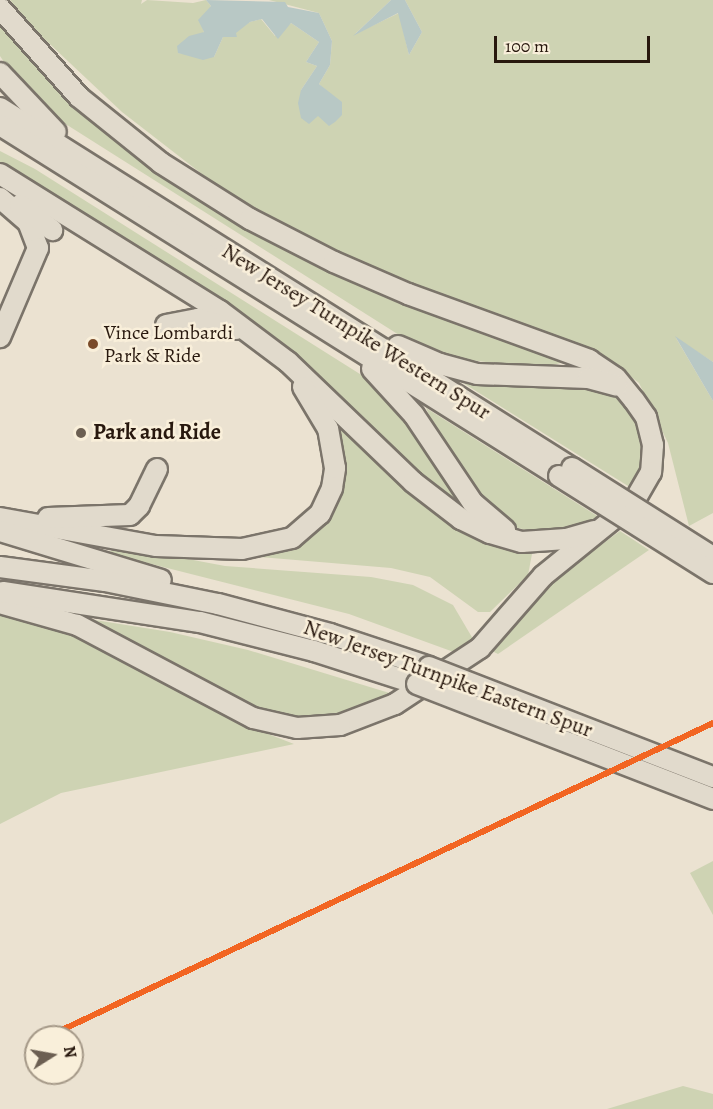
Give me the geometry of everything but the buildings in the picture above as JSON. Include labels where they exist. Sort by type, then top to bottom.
[{"type":"highway","points":[[0,8],[91,109],[205,192],[294,243],[380,283],[579,354],[607,371],[627,392],[649,426],[652,463],[643,490],[615,520],[543,576],[487,641],[457,666],[385,709],[329,727],[297,728],[253,718],[77,625],[0,603]]},
{"type":"highway","points":[[0,73],[48,125],[104,163],[152,203]]},
{"type":"highway","name":"New Jersey Turnpike Western Spur","points":[[0,108],[310,303],[566,472],[713,573]]},
{"type":"highway","name":"New Jersey Turnpike Western Spur","points":[[0,125],[256,285],[566,472],[713,557]]},
{"type":"highway","points":[[0,140],[104,190]]},
{"type":"highway","points":[[0,174],[178,283],[288,362],[413,482],[452,512],[507,539],[538,542],[575,537],[615,520]]},
{"type":"highway","points":[[0,193],[39,216],[52,230]]},
{"type":"highway","points":[[0,198],[28,222],[38,248],[0,338]]},
{"type":"highway","points":[[256,285],[292,318],[384,380],[414,415],[484,516],[507,531],[538,542]]},
{"type":"highway","points":[[310,303],[453,369],[505,377],[596,379],[627,392]]},
{"type":"highway","points":[[166,325],[198,319],[246,333]]},
{"type":"highway","points":[[0,517],[156,546],[207,549],[262,546],[300,533],[320,514],[329,497],[334,478],[333,447],[311,397],[264,346]]},
{"type":"highway","points":[[0,517],[126,516],[140,506],[157,469]]},
{"type":"highway","points":[[0,531],[171,582],[263,615]]},
{"type":"highway","name":"New Jersey Turnpike Eastern Spur","points":[[0,567],[128,586],[263,615],[429,668],[713,777]]},
{"type":"highway","name":"New Jersey Turnpike Eastern Spur","points":[[0,591],[200,622],[303,647],[417,684],[713,799]]},
{"type":"green space","points":[[10,0],[142,0],[141,4],[147,0],[193,3],[206,0],[211,6],[201,23],[204,32],[178,53],[214,57],[223,37],[250,22],[261,19],[275,36],[291,23],[319,42],[306,62],[317,66],[301,90],[329,93],[319,84],[330,65],[332,41],[319,13],[269,0],[391,0],[355,34],[399,13],[409,55],[422,32],[405,0],[713,0],[713,362],[676,338],[713,401],[713,513],[689,526],[668,443],[639,383],[597,351],[435,296],[325,246],[220,188],[122,112],[37,32]]},
{"type":"green space","points":[[0,15],[44,66],[229,213],[578,359],[552,365],[494,363],[446,357],[407,340],[64,123],[14,77],[0,56]]},
{"type":"green space","points":[[0,151],[35,169],[371,381],[417,433],[459,503],[454,507],[296,362],[0,169]]},
{"type":"green space","points":[[439,368],[600,385],[622,397],[640,418],[648,456],[636,491]]},
{"type":"green space","points":[[426,408],[602,519],[584,528],[535,532],[510,526],[490,513],[442,445]]},
{"type":"green space","points":[[338,428],[452,526],[495,547],[532,554],[528,575],[490,612],[478,612],[430,577],[391,568],[235,555],[279,549],[340,479]]},
{"type":"green space","points":[[620,531],[649,550],[498,654],[492,651],[551,582]]},
{"type":"green space","points":[[119,546],[225,566],[371,577],[413,585],[453,605],[473,639],[462,655],[349,614],[108,553]]},
{"type":"green space","points":[[0,615],[64,630],[242,724],[294,744],[61,793],[0,824]]},
{"type":"green space","points":[[76,617],[170,632],[248,650],[396,695],[331,721],[294,722],[247,709]]},
{"type":"green space","points":[[713,861],[713,915],[690,873]]},
{"type":"green space","points":[[683,1086],[713,1094],[713,1109],[607,1109]]},
{"type":"shaded area","points":[[206,0],[285,2],[288,7],[319,13],[332,41],[330,65],[319,84],[342,102],[342,115],[329,126],[318,116],[309,124],[301,118],[298,103],[301,90],[317,66],[306,62],[319,42],[291,23],[278,39],[262,19],[250,22],[236,33],[237,37],[223,37],[214,57],[203,60],[178,53],[177,46],[189,36],[204,32],[198,20],[211,6]]},
{"type":"shaded area","points":[[391,0],[405,0],[422,32],[409,55],[398,13],[353,36]]},
{"type":"shaded area","points":[[675,336],[713,362],[713,401]]},
{"type":"transit line","points":[[72,1025],[713,723]]},
{"type":"place","name":"Vince Lombardi Park & Ride","points":[[93,344]]},
{"type":"place","name":"Park and Ride","points":[[81,433]]}]
